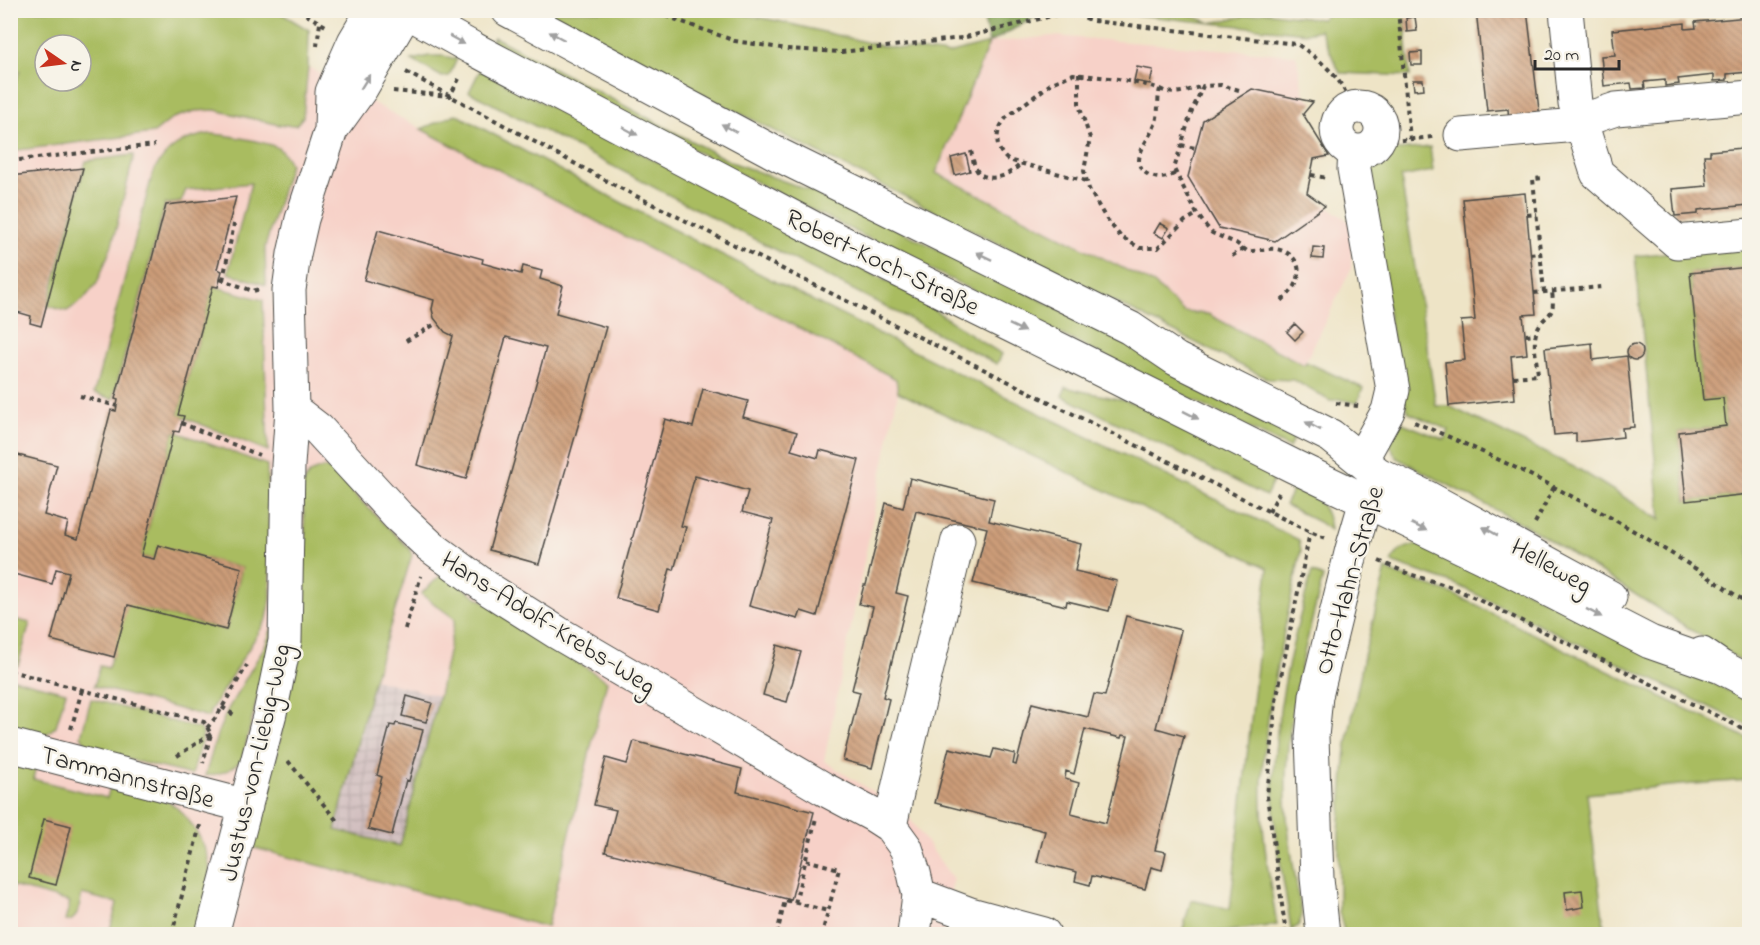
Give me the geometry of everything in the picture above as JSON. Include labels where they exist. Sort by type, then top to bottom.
[{"type":"street","points":[[331,130],[362,87],[373,10]]},
{"type":"street","name":"Robert-Koch-Straße","points":[[508,10],[781,156],[1130,328],[1176,359],[1312,425],[1331,436],[1369,485]]},
{"type":"street","points":[[1566,10],[1575,103],[1597,173],[1677,242],[1749,235]]},
{"type":"street","points":[[292,409],[290,290],[294,254],[302,219],[331,130],[332,92],[367,49],[406,11]]},
{"type":"street","name":"Robert-Koch-Straße","points":[[406,11],[807,225],[1293,466],[1369,485]]},
{"type":"street","points":[[1461,135],[1565,126],[1616,109],[1749,97]]},
{"type":"street","points":[[1351,109],[1344,113],[1337,127],[1338,135],[1348,148],[1366,146]]},
{"type":"street","name":"Otto-Hahn-Straße","points":[[1323,934],[1317,878],[1314,807],[1322,730],[1369,485],[1393,390],[1354,168],[1366,146]]},
{"type":"street","name":"Hans-Adolf-Krebs-Weg","points":[[292,409],[318,429],[398,516],[430,546],[490,590],[558,633],[890,826],[906,848],[919,895],[914,934]]},
{"type":"street","name":"Justus-von-Liebig-Weg","points":[[212,934],[270,713],[285,641],[288,465],[292,409]]},
{"type":"street","name":"Helleweg","points":[[1369,485],[1510,570],[1650,642],[1721,667],[1749,682]]},
{"type":"street","points":[[890,826],[958,540]]},
{"type":"street","name":"Tammannstraße","points":[[10,745],[246,806]]},
{"type":"street","points":[[919,895],[970,914],[1044,934]]},
{"type":"path","points":[[298,10],[618,188],[1269,512],[1409,574],[1452,587],[1749,732]]},
{"type":"path","points":[[307,15],[309,10]]},
{"type":"path","points":[[649,10],[735,41],[787,49],[842,52],[962,38],[1068,11],[1093,21],[1297,44],[1323,63],[1349,96],[1351,109]]},
{"type":"path","points":[[1398,10],[1410,139]]},
{"type":"path","points":[[1079,74],[1079,105],[1089,138],[1084,171],[1086,181],[1096,204],[1110,224],[1121,237],[1140,248],[1158,248],[1185,221],[1197,214]]},
{"type":"path","points":[[1086,181],[1008,160],[998,148],[1001,123],[1052,83],[1065,76],[1079,74],[1140,84],[1175,94],[1203,86],[1221,85],[1239,90]]},
{"type":"path","points":[[1203,86],[1191,113],[1174,169],[1197,214],[1212,233],[1251,252],[1272,248],[1281,250],[1291,255],[1297,262],[1299,269],[1295,285],[1279,303]]},
{"type":"path","points":[[362,87],[450,96]]},
{"type":"path","points":[[1160,89],[1156,120],[1148,139],[1142,146],[1139,160],[1143,171],[1153,177],[1167,178],[1176,173]]},
{"type":"path","points":[[1366,146],[1410,139],[1461,135]]},
{"type":"path","points":[[10,161],[155,145]]},
{"type":"path","points":[[1181,145],[1196,148]]},
{"type":"path","points":[[971,152],[976,169],[986,176],[1000,177],[1010,173],[1020,164]]},
{"type":"path","points":[[1544,178],[1533,179],[1544,292]]},
{"type":"path","points":[[1527,215],[1536,214]]},
{"type":"path","points":[[234,224],[221,279],[248,289]]},
{"type":"path","points":[[1232,256],[1243,249]]},
{"type":"path","points":[[1530,254],[1540,253]]},
{"type":"path","points":[[1534,293],[1602,287]]},
{"type":"path","points":[[1513,377],[1538,375],[1536,334],[1552,310],[1554,304],[1552,292]]},
{"type":"path","points":[[406,341],[437,323]]},
{"type":"path","points":[[1526,335],[1536,334]]},
{"type":"path","points":[[80,396],[117,406]]},
{"type":"path","points":[[1312,425],[1330,404],[1337,402],[1388,411],[1472,446],[1554,487],[1646,538],[1749,605]]},
{"type":"path","points":[[181,423],[263,457]]},
{"type":"path","points":[[1269,512],[1293,466]]},
{"type":"path","points":[[405,629],[430,546]]},
{"type":"path","points":[[207,728],[222,708],[252,655]]},
{"type":"path","points":[[10,671],[204,722],[211,734],[200,776],[207,797],[172,934]]},
{"type":"path","points":[[63,759],[82,690]]},
{"type":"path","points":[[285,758],[337,821]]},
{"type":"path","points":[[795,903],[817,816]]},
{"type":"path","points":[[806,860],[839,869],[822,934]]},
{"type":"path","points":[[777,934],[785,900],[828,911]]},
{"type":"shaded area","points":[[10,11],[308,67],[897,379],[898,392],[824,761],[905,812],[953,879],[944,934],[11,934]]},
{"type":"shaded area","points":[[1053,36],[1296,55],[1304,95],[1313,102],[1304,114],[1329,156],[1314,159],[1307,193],[1353,224],[1351,269],[1304,365],[1208,314],[1184,312],[1154,284],[936,173],[989,43]]},
{"type":"shaded area","points":[[374,679],[439,696],[400,847],[335,830]]},
{"type":"green space","points":[[11,10],[277,11],[309,30],[303,117],[296,125],[280,125],[215,110],[195,111],[173,118],[154,133],[11,151],[11,92],[20,71],[11,67]]},
{"type":"green space","points":[[982,10],[1041,11],[1040,14],[989,43]]},
{"type":"green space","points":[[541,11],[724,11],[778,21],[882,46],[948,54],[989,43],[936,173],[1154,284],[1184,312],[1208,314],[1304,365],[1306,362],[1363,388],[1357,403],[1339,399],[1330,401],[1294,380],[1268,379],[604,45]]},
{"type":"green space","points":[[1100,11],[1179,11],[1210,23]]},
{"type":"green space","points":[[1331,11],[1404,11],[1410,76],[1340,73],[1320,30],[1306,33],[1211,23],[1265,12],[1321,19]]},
{"type":"green space","points":[[494,37],[731,162],[844,203],[1299,427],[1289,448],[728,168],[491,42]]},
{"type":"green space","points":[[429,56],[457,59],[449,76],[442,77],[412,60]]},
{"type":"green space","points":[[480,70],[900,288],[1002,354],[997,364],[469,92]]},
{"type":"green space","points":[[456,114],[769,279],[1299,540],[1301,550],[1272,693],[1262,780],[1264,835],[1277,925],[1229,931],[1182,933],[1191,900],[1230,909],[1268,568],[898,392],[896,379],[421,129]]},
{"type":"green space","points":[[210,134],[273,146],[282,151],[290,164],[265,247],[266,285],[228,273],[251,183],[186,190],[181,202],[165,204],[113,399],[94,393],[153,172],[164,156],[183,141]]},
{"type":"green space","points":[[1430,147],[1433,171],[1401,177],[1436,406],[1449,406],[1580,470],[1661,520],[1635,256],[1749,244],[1749,267],[1690,273],[1703,400],[1723,398],[1726,426],[1679,432],[1686,501],[1749,494],[1749,665],[1532,529],[1397,458],[1389,443],[1395,420],[1445,440],[1449,430],[1409,413],[1400,390],[1366,170],[1377,152]]},
{"type":"green space","points":[[134,155],[112,245],[97,283],[83,300],[67,311],[48,306],[86,161]]},
{"type":"green space","points":[[213,286],[263,300],[268,451],[178,415]]},
{"type":"green space","points":[[1066,387],[1134,403],[1276,475],[1266,496],[1062,396]]},
{"type":"green space","points":[[174,431],[267,465],[271,598],[267,619],[210,711],[209,717],[94,686],[100,666],[108,668],[132,589],[141,608],[226,630],[242,568],[158,546],[154,559],[141,556]]},
{"type":"green space","points":[[323,468],[333,470],[343,479],[354,494],[409,548],[412,555],[374,679],[335,830],[400,846],[439,696],[455,619],[421,594],[442,574],[607,681],[547,927],[251,847],[278,749],[300,628],[306,543],[302,489],[309,475]]},
{"type":"green space","points":[[1295,485],[1320,502],[1327,514],[1330,530],[1285,505]]},
{"type":"green space","points":[[1427,542],[1749,701],[1749,726],[1455,584],[1391,562],[1402,550]]},
{"type":"green space","points":[[1386,569],[1453,594],[1749,739],[1749,780],[1587,794],[1605,934],[1345,934],[1339,912],[1339,832],[1346,749],[1364,656]]},
{"type":"green space","points":[[1312,572],[1323,577],[1295,700],[1286,775],[1288,828],[1302,916],[1298,926],[1291,930],[1275,824],[1274,762],[1285,679]]},
{"type":"green space","points":[[14,619],[30,623],[18,666],[11,663],[11,632]]},
{"type":"green space","points":[[274,622],[276,622],[242,760],[225,771],[205,776],[218,732],[228,709],[266,644]]},
{"type":"green space","points":[[10,678],[66,692],[56,726],[42,738],[11,730]]},
{"type":"green space","points":[[91,699],[200,729],[203,734],[192,775],[90,750],[81,736]]},
{"type":"green space","points":[[11,760],[36,766],[33,779],[107,798],[111,783],[151,793],[167,800],[177,808],[201,840],[209,864],[209,891],[198,934],[109,934],[117,903],[82,894],[76,916],[70,921],[65,921],[70,902],[12,886],[11,890]]},
{"type":"building","points":[[1476,10],[1527,10],[1540,118],[1509,121],[1508,109],[1487,111]]},
{"type":"building","points":[[1415,17],[1417,31],[1407,32],[1406,18]]},
{"type":"building","points":[[1749,17],[1749,72],[1727,74],[1727,80],[1714,81],[1714,75],[1678,79],[1679,84],[1665,86],[1665,80],[1644,82],[1645,88],[1632,89],[1631,83],[1604,86],[1601,56],[1615,55],[1612,30],[1685,23],[1685,29],[1696,28],[1695,22]]},
{"type":"building","points":[[1422,52],[1422,65],[1411,65],[1410,53]]},
{"type":"building","points":[[1137,67],[1153,70],[1150,84],[1134,81]]},
{"type":"building","points":[[1413,80],[1423,80],[1424,89],[1414,90]]},
{"type":"building","points":[[1252,89],[1313,102],[1303,114],[1329,156],[1314,159],[1307,193],[1325,206],[1275,241],[1219,228],[1188,177],[1203,120]]},
{"type":"building","points":[[1742,148],[1742,152],[1749,151],[1749,205],[1698,210],[1698,214],[1675,216],[1672,189],[1707,186],[1704,155],[1710,155],[1710,151]]},
{"type":"building","points":[[966,154],[970,171],[955,175],[951,158]]},
{"type":"building","points":[[83,168],[41,326],[30,323],[31,316],[10,310],[10,176]]},
{"type":"building","points":[[1525,193],[1536,314],[1523,315],[1527,354],[1511,356],[1515,399],[1449,406],[1445,362],[1465,360],[1461,321],[1475,320],[1463,199]]},
{"type":"building","points":[[236,197],[217,269],[222,271],[218,287],[213,286],[178,415],[184,416],[179,432],[174,431],[141,556],[154,559],[158,545],[242,568],[226,630],[128,605],[114,657],[51,640],[69,572],[56,569],[52,584],[10,573],[10,453],[57,465],[44,515],[68,522],[65,535],[78,539],[111,410],[116,411],[118,400],[115,399],[166,205]]},
{"type":"building","points":[[1160,223],[1169,228],[1163,238],[1154,233]]},
{"type":"building","points":[[378,230],[483,259],[482,263],[521,274],[523,266],[542,271],[540,279],[563,286],[556,313],[606,327],[539,564],[489,550],[546,348],[506,337],[466,479],[417,465],[453,336],[445,332],[434,318],[432,309],[434,300],[364,280]]},
{"type":"building","points":[[1313,247],[1324,248],[1323,259],[1312,258]]},
{"type":"building","points":[[1749,267],[1749,494],[1686,501],[1679,432],[1726,426],[1723,398],[1703,400],[1690,273]]},
{"type":"building","points":[[1295,324],[1303,332],[1295,340],[1287,332]]},
{"type":"building","points":[[1592,343],[1593,360],[1627,356],[1634,427],[1622,428],[1623,437],[1576,442],[1576,433],[1554,435],[1545,348]]},
{"type":"building","points":[[1632,344],[1638,344],[1643,352],[1641,358],[1632,360],[1627,355],[1627,349]]},
{"type":"building","points":[[703,389],[748,401],[743,417],[797,432],[791,450],[818,458],[820,450],[859,460],[817,616],[801,611],[798,619],[749,606],[773,520],[742,512],[748,491],[695,476],[681,526],[686,527],[674,570],[670,569],[659,610],[616,598],[665,419],[693,427]]},
{"type":"building","points":[[910,478],[994,499],[989,521],[1081,544],[1075,571],[1117,581],[1109,611],[1067,601],[1066,606],[973,583],[987,528],[916,511],[896,593],[908,596],[883,697],[889,699],[872,768],[843,760],[860,692],[852,690],[873,607],[859,604],[864,585],[866,585],[886,503],[903,508]]},
{"type":"building","points":[[1126,616],[1181,630],[1156,728],[1184,736],[1155,850],[1166,852],[1162,870],[1151,867],[1145,889],[1092,876],[1090,885],[1075,881],[1077,872],[1037,862],[1045,831],[935,803],[949,748],[991,758],[994,749],[1015,754],[1013,764],[1016,765],[1032,703],[1088,717],[1094,694],[1105,696]],"holes":[[[1085,729],[1121,738],[1122,735],[1128,736],[1106,823],[1071,814],[1079,783],[1065,779],[1066,771],[1074,774]]]},
{"type":"building","points":[[777,645],[801,652],[787,702],[763,695]]},
{"type":"building","points":[[407,696],[432,703],[426,722],[402,716]]},
{"type":"building","points":[[396,723],[423,730],[409,781],[406,780],[392,835],[368,829],[382,777],[377,775],[390,725],[395,726]]},
{"type":"building","points":[[634,741],[742,769],[737,792],[814,812],[791,900],[605,852],[616,810],[594,805],[606,758],[627,764]]},
{"type":"building","points":[[44,819],[71,826],[56,885],[29,878]]},
{"type":"building","points":[[1582,890],[1584,907],[1567,910],[1565,892]]}]
